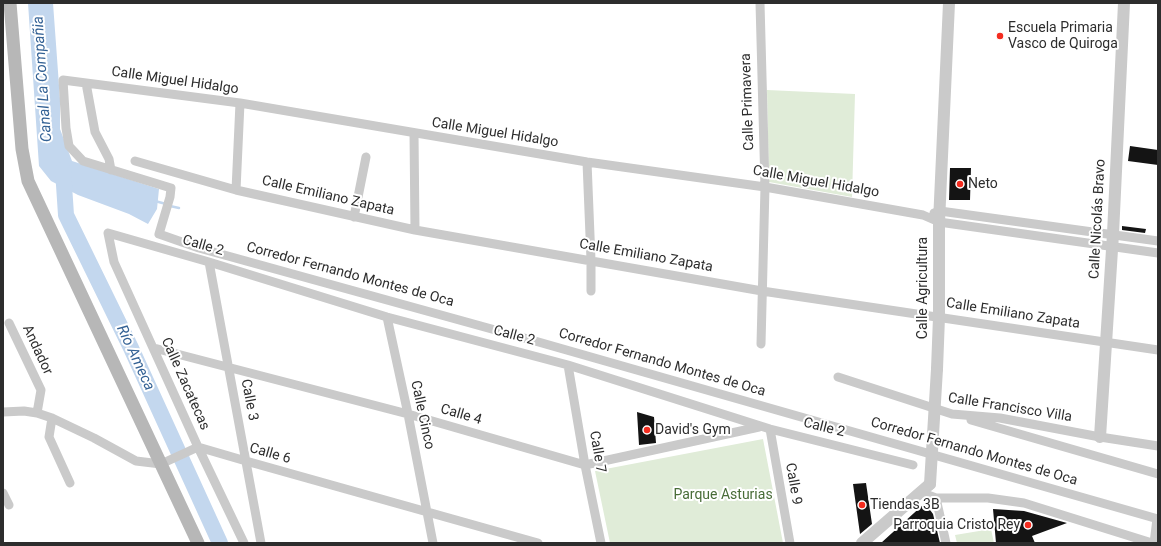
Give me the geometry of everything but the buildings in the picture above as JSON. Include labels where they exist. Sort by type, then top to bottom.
[{"type":"main road","points":[[10,3],[22,149],[28,181],[165,462],[198,543]]},
{"type":"street","name":"Calle Primavera","points":[[760,3],[765,187],[761,344]]},
{"type":"street","name":"Calle Agricultura","points":[[862,543],[930,484],[937,369],[939,317],[939,217],[949,3]]},
{"type":"street","name":"Calle Nicolás Bravo","points":[[1100,437],[1107,343],[1124,3]]},
{"type":"street","name":"Calle Miguel Hidalgo","points":[[111,170],[83,161],[69,146],[66,128],[63,80],[240,103],[587,162],[765,187],[923,215],[1113,234],[1158,241]]},
{"type":"street","points":[[86,83],[95,132],[109,159],[111,170]]},
{"type":"street","points":[[236,190],[240,103]]},
{"type":"street","points":[[414,133],[415,230]]},
{"type":"street","points":[[354,217],[366,157]]},
{"type":"street","name":"Calle Emiliano Zapata","points":[[135,161],[236,190],[415,230],[762,291],[1158,350]]},
{"type":"street","points":[[587,162],[591,291]]},
{"type":"street","name":"Corredor Fernando Montes de Oca","points":[[111,170],[171,193],[158,234],[186,244],[535,341],[1158,519]]},
{"type":"street","name":"Calle Miguel Hidalgo","points":[[939,217],[1112,247],[1158,253]]},
{"type":"street","name":"Calle 2","points":[[108,233],[209,262],[387,317],[568,365],[770,429],[913,465]]},
{"type":"street","name":"Calle Zacatecas","points":[[108,233],[114,262],[198,447],[244,543]]},
{"type":"street","points":[[186,244],[194,258]]},
{"type":"street","name":"Calle 3","points":[[209,262],[261,543]]},
{"type":"street","name":"Calle Cinco","points":[[387,317],[434,543]]},
{"type":"street","name":"Andador","points":[[9,323],[40,390],[37,413]]},
{"type":"street","name":"Calle 4","points":[[154,348],[408,414],[585,465],[760,426]]},
{"type":"street","name":"Calle 7","points":[[568,365],[585,465],[601,543]]},
{"type":"street","name":"Calle Francisco Villa","points":[[838,377],[952,414],[1000,418],[1100,437],[1158,446]]},
{"type":"street","points":[[3,412],[24,411],[37,413],[52,418],[94,438],[136,461],[165,462],[198,447]]},
{"type":"street","points":[[952,414],[1158,474]]},
{"type":"street","points":[[52,418],[49,437],[70,483]]},
{"type":"street","name":"Calle 9","points":[[770,429],[790,543]]},
{"type":"street","name":"Calle 6","points":[[198,447],[538,543]]},
{"type":"street","points":[[920,492],[936,498],[988,498],[1024,503],[1153,543],[1158,519]]},
{"type":"street","points":[[3,493],[9,506]]},
{"type":"street","points":[[936,498],[946,543]]},
{"type":"green space","points":[[767,90],[855,94],[852,197],[769,182]]},
{"type":"green space","name":"Parque Asturias","points":[[763,439],[783,543],[610,543],[595,471]]},
{"type":"green space","points":[[991,529],[994,543],[957,543],[955,535]]},
{"type":"water","points":[[28,3],[53,3],[60,99],[60,129],[72,161],[159,189],[157,209],[148,224],[129,214],[78,195],[51,181],[39,166]]},
{"type":"waterway","name":"Río Ameca","points":[[63,170],[66,215],[131,348],[220,543]]},
{"type":"waterway","name":"Canal La Compañia","points":[[155,201],[166,204]]},
{"type":"waterway","name":"Canal La Compañia","points":[[170,206],[179,208]]},
{"type":"place","name":"Escuela Primaria Vasco de Quiroga","points":[[1000,36]]},
{"type":"place","name":"Neto","points":[[960,184]]},
{"type":"place","name":"David's Gym","points":[[647,430]]},
{"type":"place","name":"Tiendas 3B","points":[[862,505]]},
{"type":"place","name":"Parroquia Cristo Rey","points":[[1028,525]]}]
